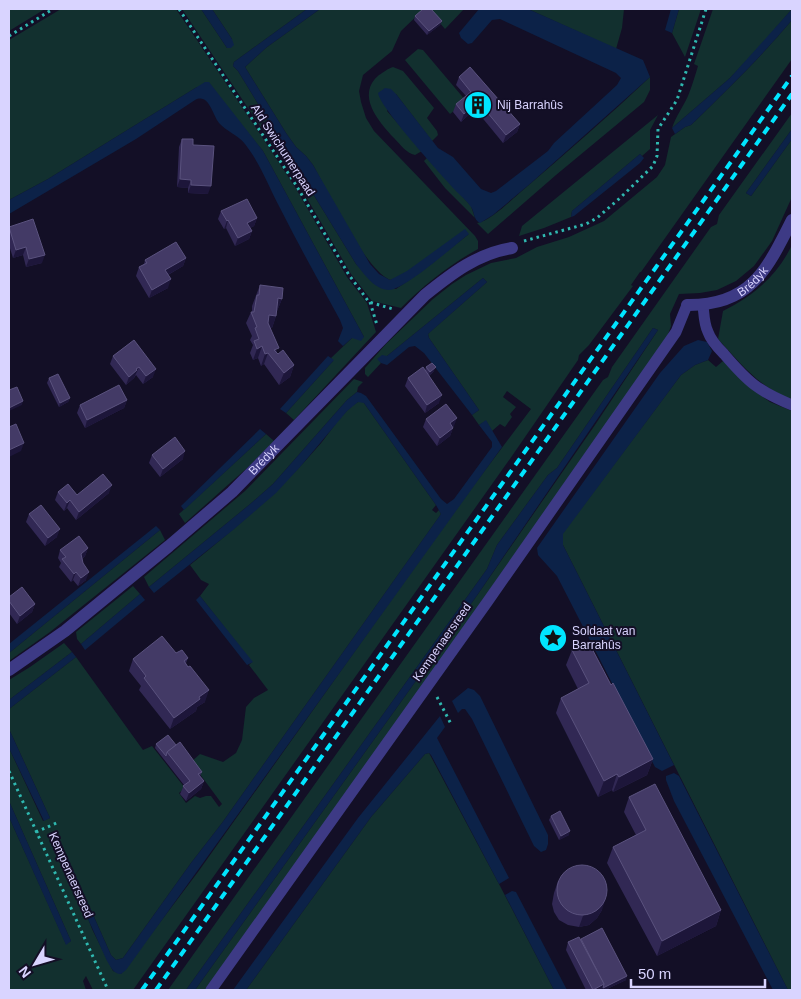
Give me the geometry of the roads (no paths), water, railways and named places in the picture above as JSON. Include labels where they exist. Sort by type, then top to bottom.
[{"type":"street","name":"Brédyk","points":[[686,305],[722,302],[740,294],[763,271],[792,220]]},
{"type":"street","name":"Brédyk","points":[[9,670],[65,631],[225,498],[382,338],[439,283],[471,261],[491,252],[512,248]]},
{"type":"lane","name":"Kempenaersreed","points":[[211,990],[430,684],[676,332],[686,305]]},
{"type":"lane","points":[[704,305],[704,320],[708,333],[714,343],[743,376],[769,396],[792,405]]},
{"type":"water","points":[[201,9],[212,9],[232,39],[234,45],[231,48],[227,48]]},
{"type":"water","points":[[307,9],[320,9],[267,47],[245,67],[286,133],[313,165],[370,264],[379,274],[390,280],[407,271],[465,229],[469,234],[417,275],[396,288],[389,290],[379,287],[370,281],[356,264],[238,71],[233,66],[234,62]]},
{"type":"water","points":[[479,9],[528,9],[643,60],[650,77],[531,183],[493,215],[480,223],[476,220],[468,203],[389,113],[378,93],[385,88],[391,89],[438,148],[453,157],[481,189],[491,193],[548,151],[554,143],[617,85],[621,78],[616,73],[500,19],[492,20],[472,43],[468,44],[461,38],[459,33]]},
{"type":"water","points":[[671,9],[679,9],[672,33],[665,30]]},
{"type":"water","points":[[792,9],[792,20],[756,61],[691,125],[675,134],[672,128],[730,78]]},
{"type":"water","points":[[205,82],[209,82],[263,151],[364,337],[361,341],[352,338],[343,346],[338,341],[343,328],[340,320],[260,167],[245,144],[219,123],[204,99],[195,100],[136,139],[9,214],[9,200],[48,179]]},
{"type":"water","points":[[792,129],[792,139],[751,196],[746,193]]},
{"type":"water","points":[[640,154],[644,158],[640,163],[571,217],[572,211]]},
{"type":"water","points":[[483,278],[487,282],[428,334],[479,410],[472,415],[424,353],[415,346],[409,347],[387,365],[377,359],[382,355],[387,356]]},
{"type":"water","points":[[653,328],[658,330],[478,594],[195,990],[186,990],[487,569],[497,545],[548,475],[557,468]]},
{"type":"water","points":[[698,340],[707,342],[712,351],[708,360],[695,365],[681,375],[563,534],[563,545],[674,765],[662,771],[655,767],[557,576],[538,555],[537,548],[660,373],[684,346]]},
{"type":"water","points":[[328,356],[334,360],[286,413],[280,409]]},
{"type":"water","points":[[357,392],[366,396],[441,499],[447,504],[454,499],[492,447],[492,442],[479,425],[486,420],[502,447],[126,970],[121,974],[116,973],[107,961],[50,835],[56,832],[111,955],[116,960],[123,958],[222,823],[441,514],[364,403],[358,402],[347,411],[276,493],[154,593],[149,587],[273,484],[347,400]]},
{"type":"water","points":[[260,429],[266,434],[184,510],[181,506]]},
{"type":"water","points":[[156,526],[160,530],[9,653],[9,644]]},
{"type":"water","points":[[140,594],[145,600],[85,650],[81,644]]},
{"type":"water","points":[[200,596],[253,662],[247,665],[196,600]]},
{"type":"water","points":[[72,652],[76,657],[9,709],[9,700]]},
{"type":"water","points":[[468,688],[474,690],[480,696],[548,835],[546,850],[541,852],[534,846],[472,719],[465,709],[458,713],[452,701]]},
{"type":"water","points":[[440,716],[445,727],[437,738],[509,878],[499,884],[431,755],[429,753],[425,754],[371,817],[246,990],[233,990],[358,818]]},
{"type":"water","points":[[9,729],[50,818],[44,821],[9,748]]},
{"type":"water","points":[[674,773],[679,776],[788,990],[773,990],[674,801],[666,776]]},
{"type":"water","points":[[9,801],[71,941],[66,945],[9,817]]},
{"type":"water","points":[[512,891],[516,892],[567,990],[554,990],[505,895]]},
{"type":"railway","points":[[142,990],[792,76]]},
{"type":"railway","points":[[156,990],[792,94]]},
{"type":"place","name":"Nij Barrahûs","points":[[478,105]]},
{"type":"place","name":"Soldaat van Barrahûs","points":[[553,638]]}]
